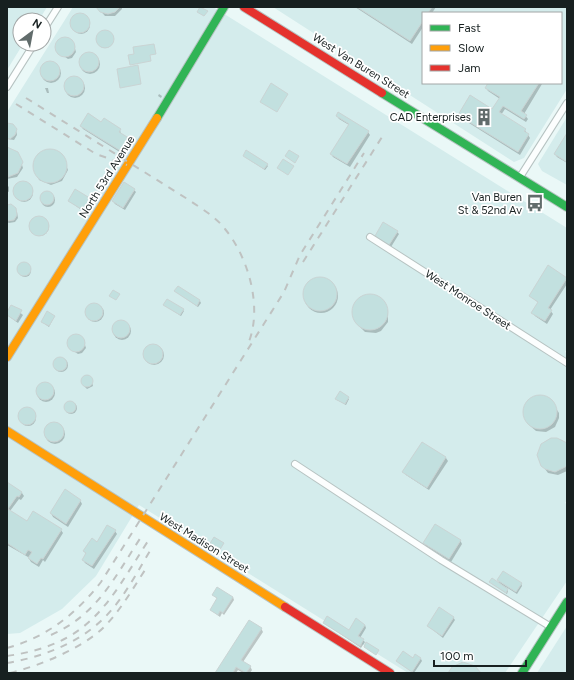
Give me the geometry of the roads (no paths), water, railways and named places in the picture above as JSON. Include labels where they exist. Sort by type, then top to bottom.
[{"type":"street","points":[[52,16],[58,7]]},
{"type":"street","name":"North 53rd Avenue","points":[[7,357],[130,163],[224,7]]},
{"type":"street","name":"West Van Buren Street","points":[[244,7],[567,207]]},
{"type":"street","points":[[7,87],[29,52]]},
{"type":"street","points":[[520,177],[567,103]]},
{"type":"street","name":"West Monroe Street","points":[[370,237],[567,363]]},
{"type":"street","name":"West Madison Street","points":[[7,431],[390,673]]},
{"type":"street","points":[[295,464],[441,560],[553,624]]},
{"type":"street","points":[[522,673],[567,602]]},
{"type":"railway","points":[[26,98],[189,200],[208,213],[221,225],[241,254],[251,284],[254,300],[254,315],[248,344]]},
{"type":"railway","points":[[16,104],[96,154],[127,165]]},
{"type":"railway","points":[[303,262],[382,137]]},
{"type":"railway","points":[[7,648],[35,638],[60,623],[71,614],[101,582],[284,292],[300,255],[364,153]]},
{"type":"railway","points":[[51,635],[67,627],[93,606],[104,594],[141,537]]},
{"type":"railway","points":[[7,656],[35,650],[58,642],[77,631],[93,618],[120,584],[148,541]]},
{"type":"railway","points":[[7,663],[46,653],[82,636],[93,628],[118,603],[153,546]]},
{"type":"railway","points":[[10,673],[47,661],[73,649],[95,635],[116,613],[147,567]]},
{"type":"place","name":"CAD Enterprises","points":[[484,117]]},
{"type":"place","name":"Van Buren St & 52nd Av","points":[[535,203]]}]
